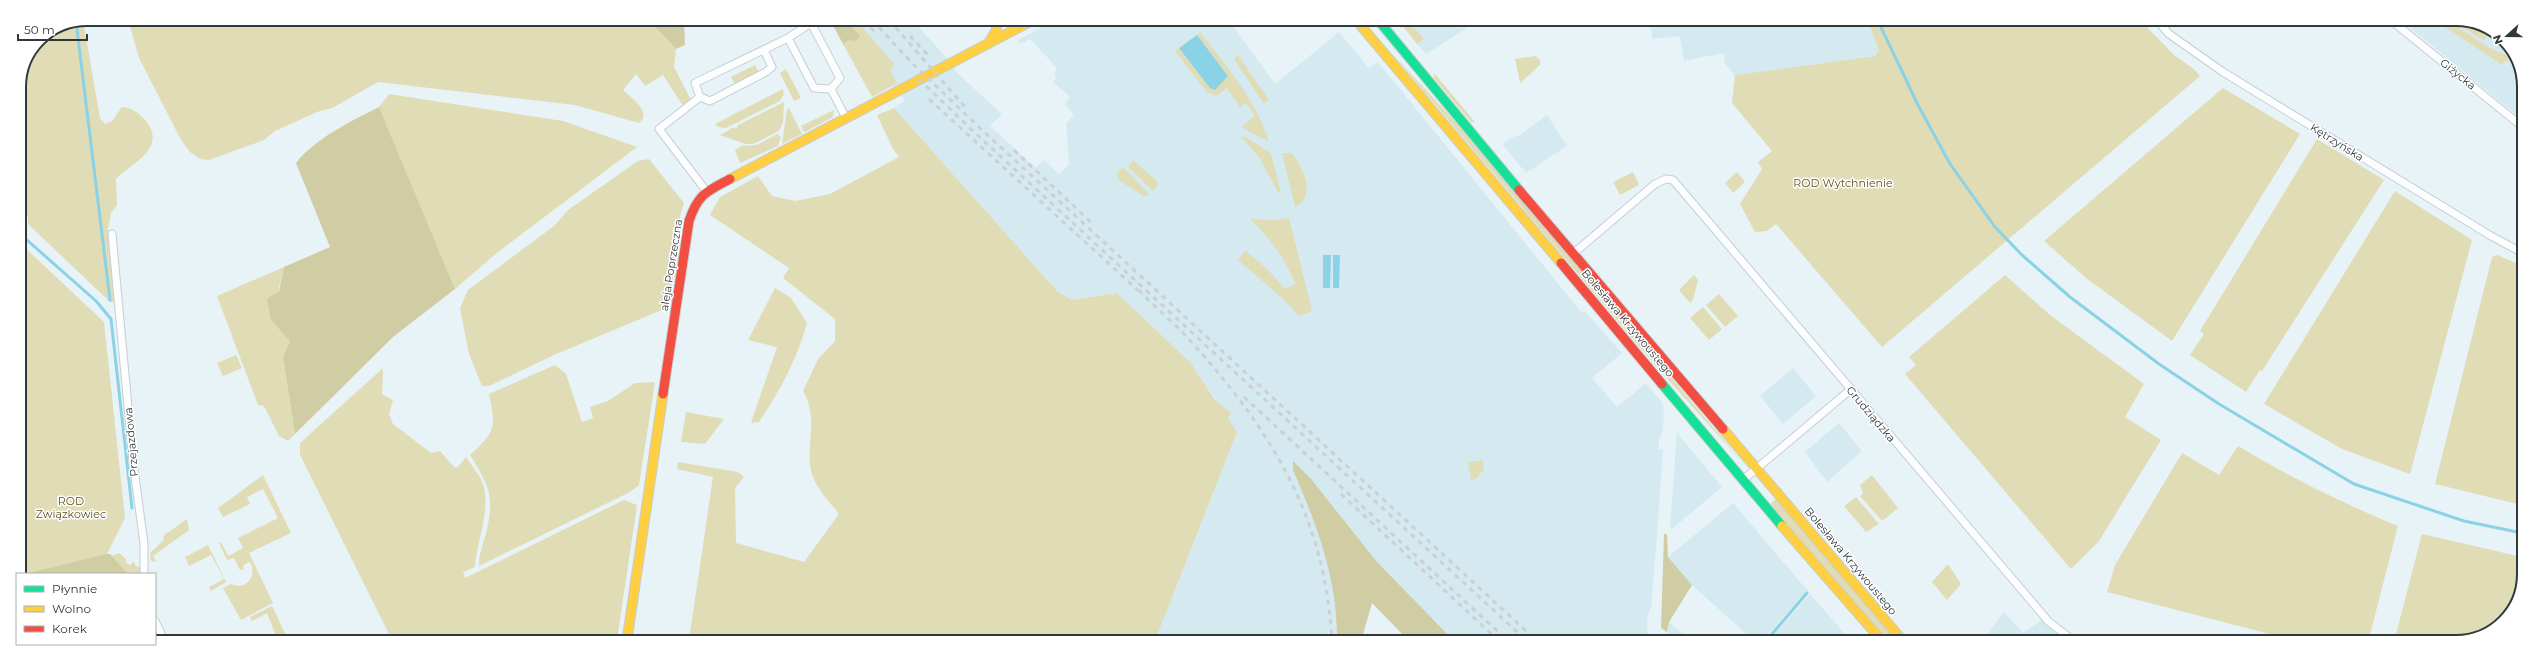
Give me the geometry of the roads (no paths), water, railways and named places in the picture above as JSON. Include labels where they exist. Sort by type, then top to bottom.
[{"type":"main road","points":[[987,45],[995,35],[997,26]]},
{"type":"main road","name":"aleja Poprzeczna","points":[[628,635],[689,222],[695,203],[707,192],[987,45],[1014,26]]},
{"type":"main road","name":"Bolesława Krzywoustego","points":[[1361,26],[1743,480],[1876,635]]},
{"type":"main road","name":"Bolesława Krzywoustego","points":[[1383,26],[1424,78],[1897,635]]},
{"type":"street","points":[[764,50],[772,67],[766,72],[710,101],[700,97],[695,83],[788,38],[806,26]]},
{"type":"street","points":[[813,26],[840,78],[831,89]]},
{"type":"street","name":"Kętrzyńska","points":[[2163,26],[2180,42],[2223,72],[2491,236],[2517,250]]},
{"type":"street","name":"Giżycka","points":[[2398,26],[2517,122]]},
{"type":"street","points":[[788,38],[814,88],[831,89]]},
{"type":"street","points":[[831,89],[846,118]]},
{"type":"street","points":[[700,97],[659,129],[707,192]]},
{"type":"street","name":"Grudziądzka","points":[[1574,254],[1655,184],[1666,179],[1673,180],[1850,390],[2049,622],[2066,635]]},
{"type":"street","name":"Przejazdowa","points":[[112,234],[134,475],[144,544],[144,573]]},
{"type":"street","points":[[1743,480],[1850,390]]},
{"type":"street","points":[[156,623],[162,635]]},
{"type":"water","points":[[1197,35],[1228,76],[1215,90],[1210,88],[1179,48]]},
{"type":"water","points":[[1323,255],[1331,255],[1330,288],[1323,288]]},
{"type":"water","points":[[1333,255],[1340,255],[1339,288],[1333,288]]},
{"type":"waterway","points":[[1880,26],[1918,105],[1950,164],[1995,227],[2022,255],[2070,297],[2159,364],[2219,404],[2354,484],[2464,521],[2517,532]]},
{"type":"waterway","points":[[77,27],[110,300]]},
{"type":"waterway","points":[[26,239],[96,301],[111,319],[132,508]]},
{"type":"waterway","points":[[1771,635],[1807,593]]},
{"type":"railway","points":[[869,26],[874,31]]},
{"type":"railway","points":[[878,26],[912,63],[981,129],[1530,635]]},
{"type":"railway","points":[[894,26],[965,107]]},
{"type":"railway","points":[[910,36],[929,56]]},
{"type":"railway","points":[[919,79],[974,132],[1520,635]]},
{"type":"railway","points":[[929,99],[1143,295]]},
{"type":"railway","points":[[1014,150],[1094,225]]},
{"type":"railway","points":[[1139,290],[1187,337],[1217,371],[1244,405],[1268,440],[1288,476],[1305,513],[1318,553],[1327,595],[1331,635]]},
{"type":"railway","points":[[1244,397],[1502,635]]},
{"type":"railway","points":[[1341,494],[1493,635]]},
{"type":"park label","name":"ROD Wytchnienie","points":[[1843,183]]},
{"type":"park label","name":"ROD Związkowiec","points":[[71,507]]}]
